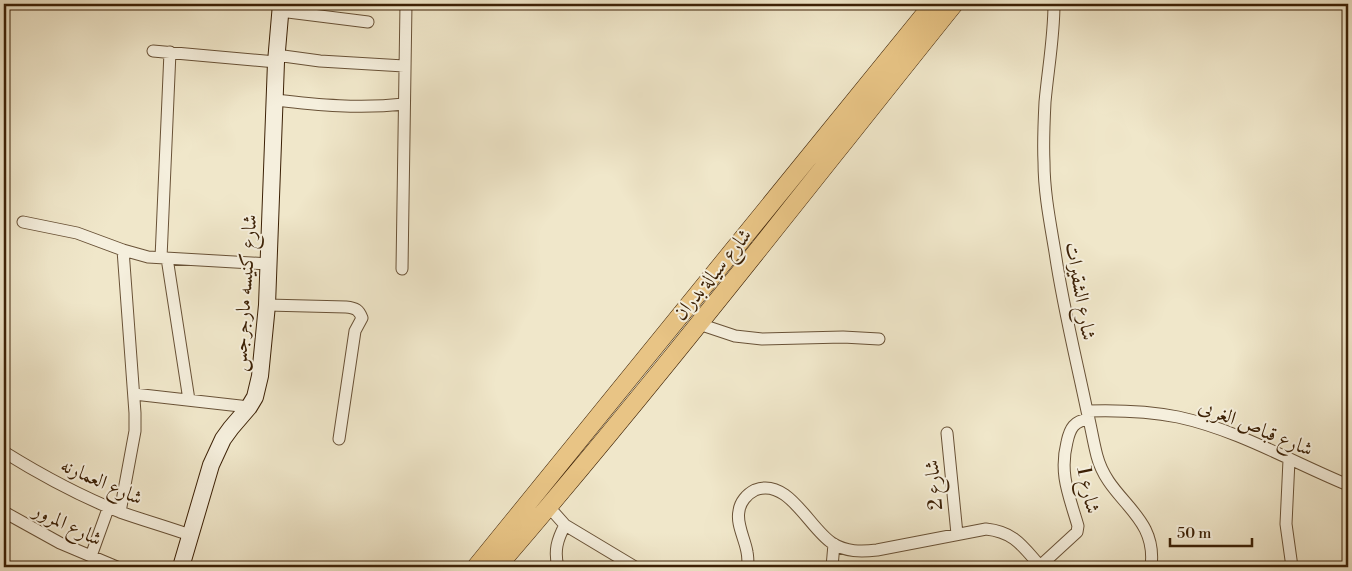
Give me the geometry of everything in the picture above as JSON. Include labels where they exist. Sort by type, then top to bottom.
[{"type":"main road","name":"شارع سيالة بدران","points":[[476,567],[933,4]]},
{"type":"main road","name":"شارع سيالة بدران","points":[[497,567],[729,289],[954,4]]},
{"type":"main road","points":[[709,280],[729,289]]},
{"type":"street","points":[[402,269],[406,4]]},
{"type":"street","name":"شارع الشقيرات","points":[[1054,4],[1044,133],[1046,196],[1060,288],[1096,455],[1106,480],[1143,524],[1149,539],[1152,555],[1151,567]]},
{"type":"street","points":[[280,8],[368,22]]},
{"type":"street","name":"شارع كنيسه مارجرجس","points":[[181,567],[216,452],[231,428],[249,406],[258,387],[267,305],[276,59],[280,8]]},
{"type":"street","points":[[153,51],[404,66]]},
{"type":"street","points":[[170,52],[164,258],[189,400]]},
{"type":"street","points":[[275,100],[361,107],[404,104]]},
{"type":"street","points":[[23,222],[77,233],[122,250],[148,257],[269,264]]},
{"type":"street","points":[[120,512],[135,431],[134,394],[122,250]]},
{"type":"street","points":[[267,305],[346,307],[355,308],[360,311],[362,318],[355,331],[339,439]]},
{"type":"street","points":[[699,324],[734,336],[762,339],[843,337],[879,340]]},
{"type":"street","points":[[134,394],[249,406]]},
{"type":"street","name":"شارع قباص الغربى","points":[[1088,415],[1118,410],[1179,417],[1208,426],[1348,485]]},
{"type":"street","name":"شارع 1","points":[[1040,567],[1077,532],[1078,526],[1065,483],[1064,455],[1070,430],[1074,424],[1088,415]]},
{"type":"street","name":"شارع 2","points":[[947,433],[956,534]]},
{"type":"street","name":"شارع العمارنه","points":[[4,452],[63,485],[120,512],[190,535]]},
{"type":"street","points":[[1289,460],[1285,504],[1292,567]]},
{"type":"street","points":[[748,567],[748,553],[739,523],[739,511],[748,495],[753,491],[765,488],[777,490],[788,496],[824,537],[847,550],[862,552],[986,529],[1000,530],[1013,536],[1040,567]]},
{"type":"street","points":[[91,556],[109,506]]},
{"type":"street","points":[[549,507],[565,525],[635,567]]},
{"type":"street","name":"شارع المرور","points":[[4,512],[60,543],[117,567]]},
{"type":"street","points":[[558,567],[555,552],[558,538],[565,525]]},
{"type":"street","points":[[832,567],[834,544]]}]
